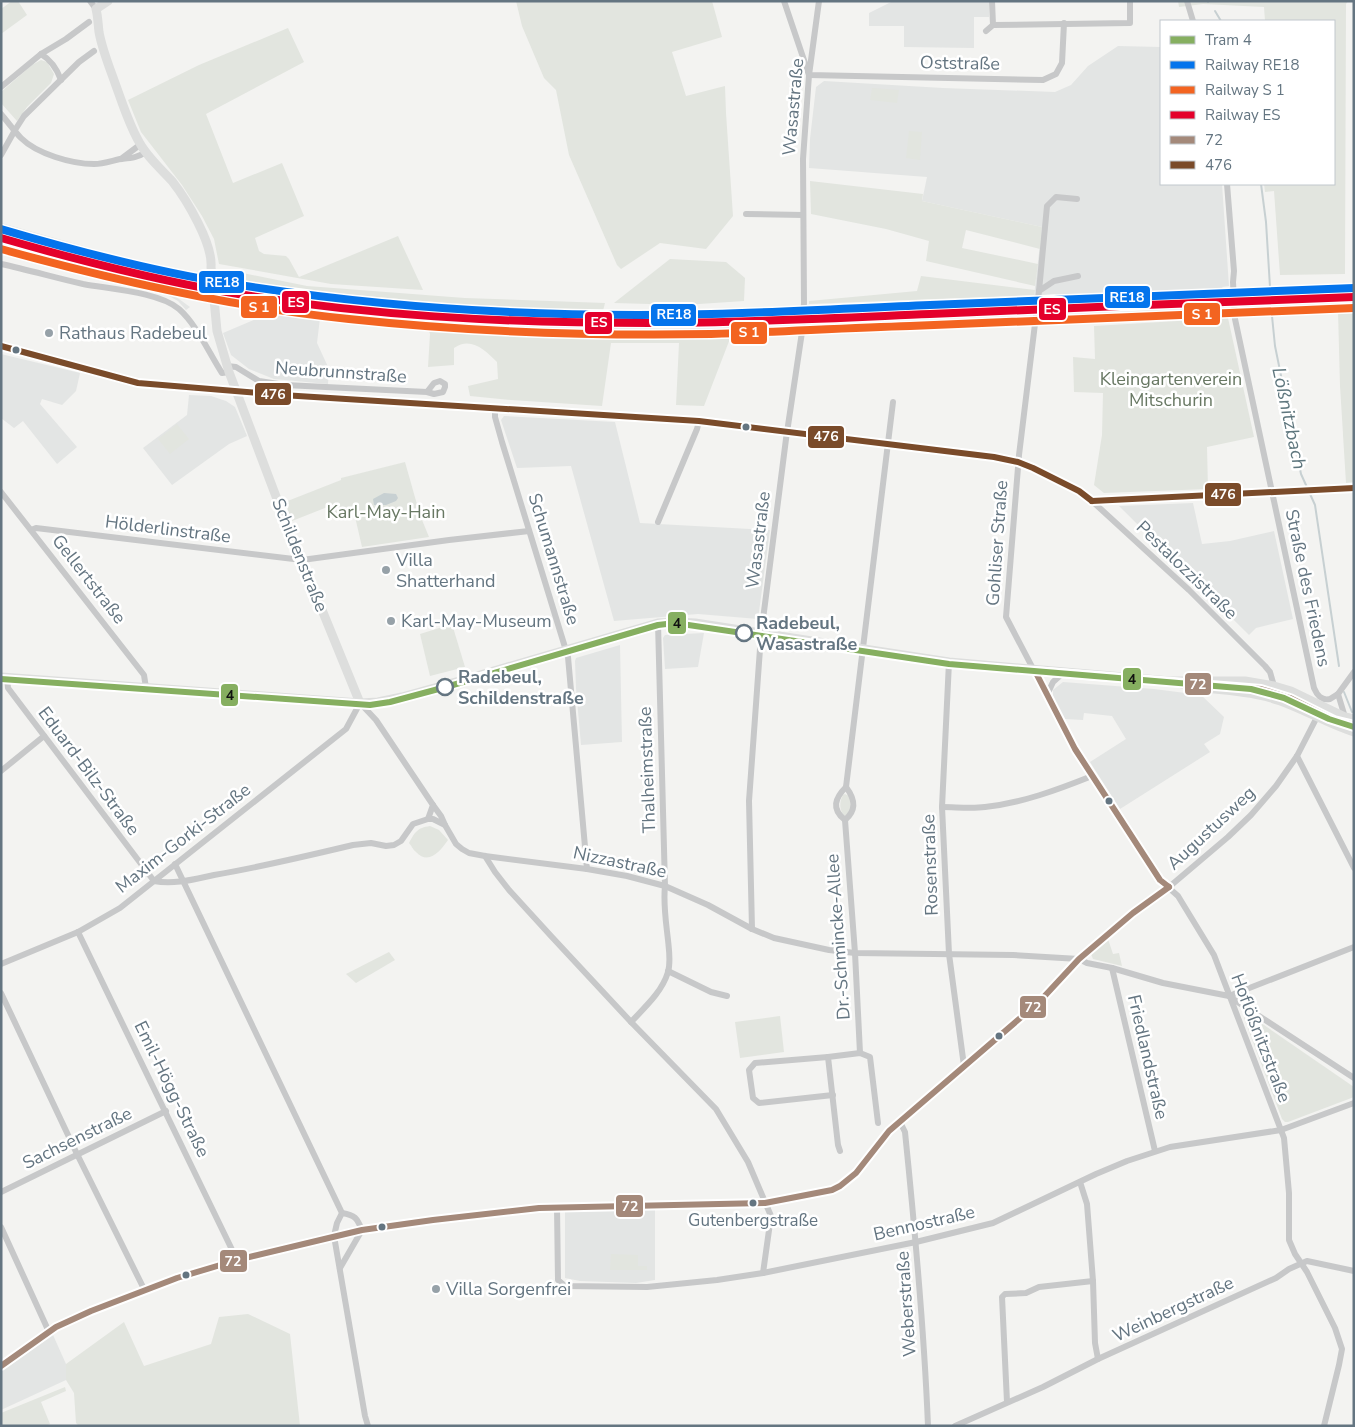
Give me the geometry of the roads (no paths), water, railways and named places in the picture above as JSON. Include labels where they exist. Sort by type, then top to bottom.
[{"type":"main road","points":[[96,9],[108,1]]},
{"type":"main road","name":"Schildenstraße","points":[[96,9],[106,58],[129,119],[143,148],[173,183],[198,222],[210,251],[217,331],[228,369],[280,507],[360,703]]},
{"type":"main road","points":[[4,677],[360,703],[378,702],[470,678],[658,624],[683,622],[949,662],[1035,671],[1170,681],[1245,681],[1291,691],[1350,718]]},
{"type":"main road","points":[[1170,681],[1196,687],[1242,692],[1283,701],[1330,724],[1354,732]]},
{"type":"street","points":[[90,1],[96,9]]},
{"type":"street","points":[[784,1],[809,75]]},
{"type":"street","name":"Wasastraße","points":[[752,929],[749,801],[761,633],[787,431],[802,332],[804,302],[803,159],[809,75],[820,1]]},
{"type":"street","points":[[992,1],[993,25]]},
{"type":"street","points":[[986,31],[993,25],[1130,23],[1130,1]]},
{"type":"street","points":[[1187,1],[1193,20]]},
{"type":"street","points":[[1,87],[41,54],[89,22]]},
{"type":"street","name":"Oststraße","points":[[809,75],[1043,80],[1056,74],[1062,64],[1064,24]]},
{"type":"street","points":[[1,155],[24,116],[79,62],[94,51]]},
{"type":"street","points":[[41,54],[48,58],[61,80]]},
{"type":"street","points":[[1,114],[22,139],[35,148],[70,161],[94,164],[131,159],[140,156],[143,148]]},
{"type":"street","name":"Straße des Friedens","points":[[1227,185],[1234,271],[1232,282],[1235,319],[1314,688],[1318,696],[1324,699],[1330,699],[1338,694]]},
{"type":"street","name":"Gohliser Straße","points":[[1035,671],[1006,617],[1018,462],[1047,206],[1056,197],[1077,199]]},
{"type":"street","points":[[746,214],[803,215]]},
{"type":"street","name":"Neubrunnstraße","points":[[1,264],[84,284],[164,300],[179,308],[197,332],[222,373],[236,367],[259,381],[285,385],[427,392]]},
{"type":"street","points":[[1038,291],[1054,281],[1078,276]]},
{"type":"street","name":"Pestalozzistraße","points":[[1,346],[138,383],[495,409],[699,421],[994,457],[1018,462],[1079,490],[1092,501],[1189,590],[1266,666],[1274,686]]},
{"type":"street","points":[[242,406],[252,392]]},
{"type":"street","name":"Dr.-Schmincke-Allee","points":[[860,1053],[845,820],[838,813],[836,804],[838,795],[846,787],[893,402]]},
{"type":"street","name":"Schumannstraße","points":[[495,409],[495,417],[568,657],[587,869]]},
{"type":"street","points":[[658,522],[699,421]]},
{"type":"street","points":[[1092,501],[1354,488]]},
{"type":"street","name":"Gellertstraße","points":[[1,492],[144,674],[146,688]]},
{"type":"street","name":"Hölderlinstraße","points":[[31,530],[36,528],[302,560],[529,531]]},
{"type":"street","name":"Thalheimstraße","points":[[631,1022],[658,991],[668,971],[669,953],[664,898],[658,624]]},
{"type":"street","name":"Rosenstraße","points":[[949,662],[942,807],[948,954],[964,1066]]},
{"type":"street","name":"Hoflößnitzstraße","points":[[1035,671],[1075,749],[1092,776],[1160,880],[1178,896],[1214,955],[1284,1138],[1288,1184],[1289,1240],[1294,1254],[1301,1263],[1335,1328],[1342,1349],[1324,1426]]},
{"type":"street","points":[[1350,718],[1338,694],[1354,672]]},
{"type":"street","points":[[1046,695],[1053,682],[1063,673]]},
{"type":"street","name":"Eduard-Bilz-Straße","points":[[4,677],[8,688],[154,881]]},
{"type":"street","points":[[360,703],[376,720],[441,816],[445,825]]},
{"type":"street","name":"Maxim-Gorki-Straße","points":[[1,964],[78,932],[120,908],[346,729],[360,703]]},
{"type":"street","name":"Augustusweg","points":[[1,1366],[56,1327],[91,1311],[177,1278],[237,1260],[362,1230],[433,1220],[558,1207],[765,1203],[832,1190],[856,1173],[889,1131],[1040,1001],[1079,960],[1133,913],[1169,887],[1251,815],[1276,786],[1297,756],[1317,718]]},
{"type":"street","points":[[1,772],[44,736]]},
{"type":"street","points":[[1297,756],[1354,868]]},
{"type":"street","points":[[942,807],[984,807],[1023,800],[1055,791],[1092,776]]},
{"type":"street","name":"Dr.-Schmincke-Allee","points":[[845,820],[852,812],[854,805],[852,795],[846,787]]},
{"type":"street","points":[[428,819],[433,805]]},
{"type":"street","points":[[154,881],[184,881],[246,870],[353,845],[371,843],[386,846],[394,845],[401,841],[413,824],[433,819],[445,825]]},
{"type":"street","name":"Nizzastraße","points":[[445,825],[456,844],[469,852],[485,856],[587,869],[627,876],[665,886],[774,938],[829,950],[855,953],[1013,955],[1079,960],[1162,983],[1229,996]]},
{"type":"street","points":[[485,856],[509,890],[631,1022],[716,1109],[748,1162],[771,1216],[764,1273]]},
{"type":"street","points":[[175,864],[342,1213]]},
{"type":"street","name":"Emil-Högg-Straße","points":[[78,932],[237,1260]]},
{"type":"street","points":[[1229,996],[1354,947]]},
{"type":"street","name":"Friedlandstraße","points":[[1112,968],[1155,1152]]},
{"type":"street","points":[[668,971],[710,992],[727,996]]},
{"type":"street","points":[[1,993],[144,1291]]},
{"type":"street","points":[[1229,996],[1354,1078]]},
{"type":"street","points":[[832,1095],[759,1103],[753,1098],[749,1070],[756,1063],[860,1053],[870,1057],[878,1123]]},
{"type":"street","points":[[828,1057],[840,1150]]},
{"type":"street","name":"Bennostraße","points":[[558,1207],[558,1280],[565,1286],[647,1287],[717,1280],[764,1273],[916,1242],[993,1223],[1127,1161],[1170,1147],[1280,1130],[1354,1103]]},
{"type":"street","name":"Sachsenstraße","points":[[1,1192],[166,1111]]},
{"type":"street","name":"Weberstraße","points":[[900,1122],[906,1132],[926,1368],[928,1426]]},
{"type":"street","points":[[1080,1182],[1087,1204],[1093,1281],[1095,1343],[1098,1359]]},
{"type":"street","points":[[340,1268],[362,1230],[358,1220],[342,1213]]},
{"type":"street","points":[[342,1213],[334,1236],[364,1416],[368,1426]]},
{"type":"street","points":[[1,1227],[49,1332]]},
{"type":"street","points":[[1301,1263],[1307,1261],[1314,1262],[1354,1271]]},
{"type":"street","name":"Weinbergstraße","points":[[955,1426],[1276,1278],[1301,1263]]},
{"type":"street","points":[[1007,1402],[1002,1297],[1006,1294],[1026,1293],[1039,1287],[1093,1281]]},
{"type":"waterway","name":"Lößnitzbach","points":[[1215,11],[1220,20]]},
{"type":"waterway","name":"Lößnitzbach","points":[[1261,185],[1266,222],[1270,287]]},
{"type":"waterway","name":"Lößnitzbach","points":[[1272,316],[1275,346],[1301,474],[1315,505],[1339,666]]},
{"type":"waterway","name":"Lößnitzbach","points":[[1344,692],[1352,712]]},
{"type":"tram line","name":"4","points":[[1,679],[370,705],[390,702],[446,687],[658,625],[675,623],[949,664],[1251,689],[1284,698],[1329,719],[1354,727]]},
{"type":"rail line","name":"RE18","points":[[1,229],[114,260],[170,273],[227,283],[347,299],[469,310],[529,313],[711,314],[1354,288]]},
{"type":"rail line","name":"ES","points":[[1,238],[165,280],[274,300],[381,312],[542,322],[650,323],[790,320],[1354,297]]},
{"type":"place","name":"Rathaus Radebeul","points":[[49,333]]},
{"type":"place","name":"Villa Shatterhand","points":[[386,570]]},
{"type":"place","name":"Karl-May-Museum","points":[[391,621]]},
{"type":"place","name":"Radebeul, Wasastraße","points":[[744,633]]},
{"type":"place","name":"Radebeul, Schildenstraße","points":[[445,687]]},
{"type":"place","name":"Gutenbergstraße","points":[[753,1203]]},
{"type":"place","name":"Villa Sorgenfrei","points":[[436,1289]]},
{"type":"park label","name":"Kleingartenverein Mitschurin","points":[[1171,389]]},
{"type":"park label","name":"Karl-May-Hain","points":[[386,512]]}]
